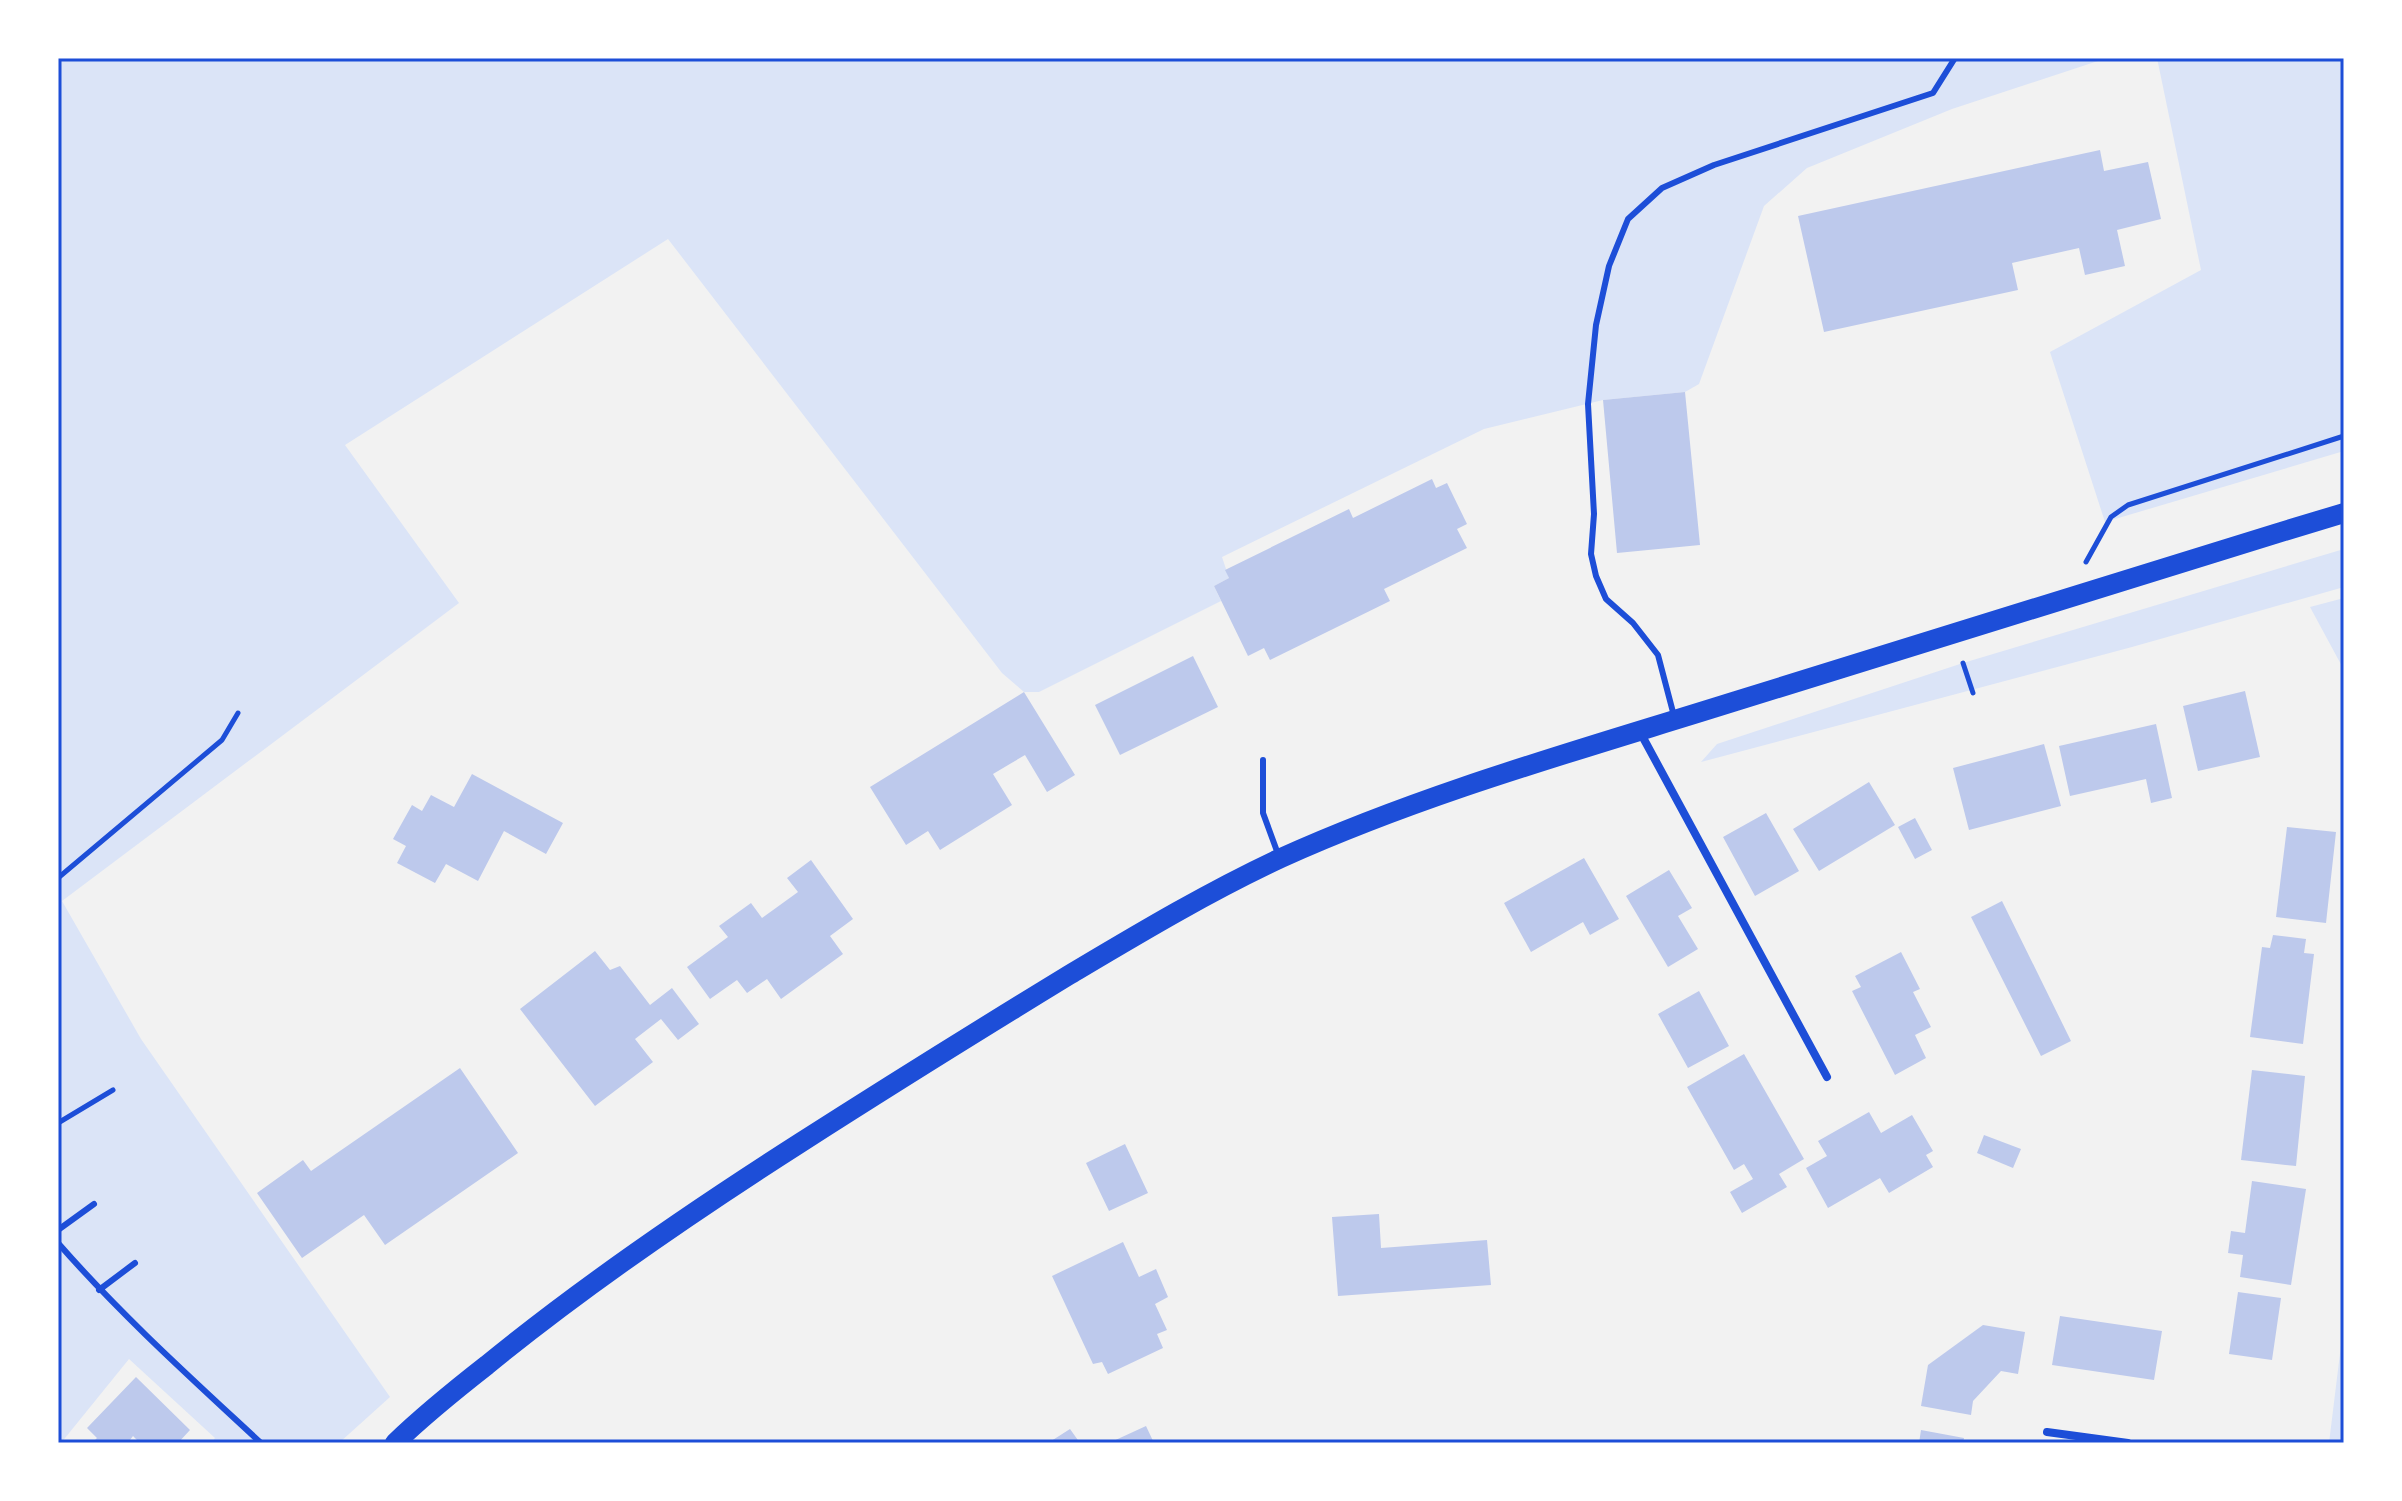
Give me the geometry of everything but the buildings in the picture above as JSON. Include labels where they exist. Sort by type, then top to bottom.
[{"type":"main road","points":[[395,1443],[415,1423],[540,1321],[619,1263],[935,1056],[1215,890],[1372,820],[1640,731],[2344,513]]},
{"type":"street","points":[[1640,731],[1827,1077]]},
{"type":"street","points":[[2047,1432],[2128,1443]]},
{"type":"lane","points":[[1675,720],[1658,655],[1633,623],[1606,599],[1591,554],[1594,514],[1588,404],[1596,325],[1609,266],[1628,219],[1662,188],[1714,165],[1933,93],[1955,58]]},
{"type":"lane","points":[[1263,760],[1263,813],[1280,859]]},
{"type":"lane","points":[[58,1230],[94,1204]]},
{"type":"lane","points":[[58,1243],[138,1330],[261,1443]]},
{"type":"lane","points":[[99,1290],[135,1263]]},
{"type":"path","points":[[2066,598],[2111,517],[2128,505],[2344,436]]},
{"type":"path","points":[[1963,663],[1973,693]]},
{"type":"path","points":[[58,878],[222,740],[238,713]]},
{"type":"path","points":[[58,1123],[113,1090]]},
{"type":"shaded area","points":[[58,58],[2107,58],[1952,109],[1807,168],[1764,206],[1699,384],[1685,392],[1603,400],[1484,429],[1222,557],[1229,578],[1214,586],[1221,601],[1039,692],[1024,692],[1002,673],[668,239],[345,445],[459,603],[62,901],[141,1039],[390,1397],[339,1443],[211,1443],[215,1438],[129,1359],[58,1443]]},
{"type":"shaded area","points":[[2157,58],[2344,58],[2344,451],[2105,522],[2050,352],[2201,270]]},
{"type":"shaded area","points":[[2344,549],[2344,587],[1701,762],[1717,744],[1963,663]]},
{"type":"shaded area","points":[[2344,598],[2344,670],[2310,607]]},
{"type":"shaded area","points":[[2344,1321],[2344,1443],[2329,1443]]}]
